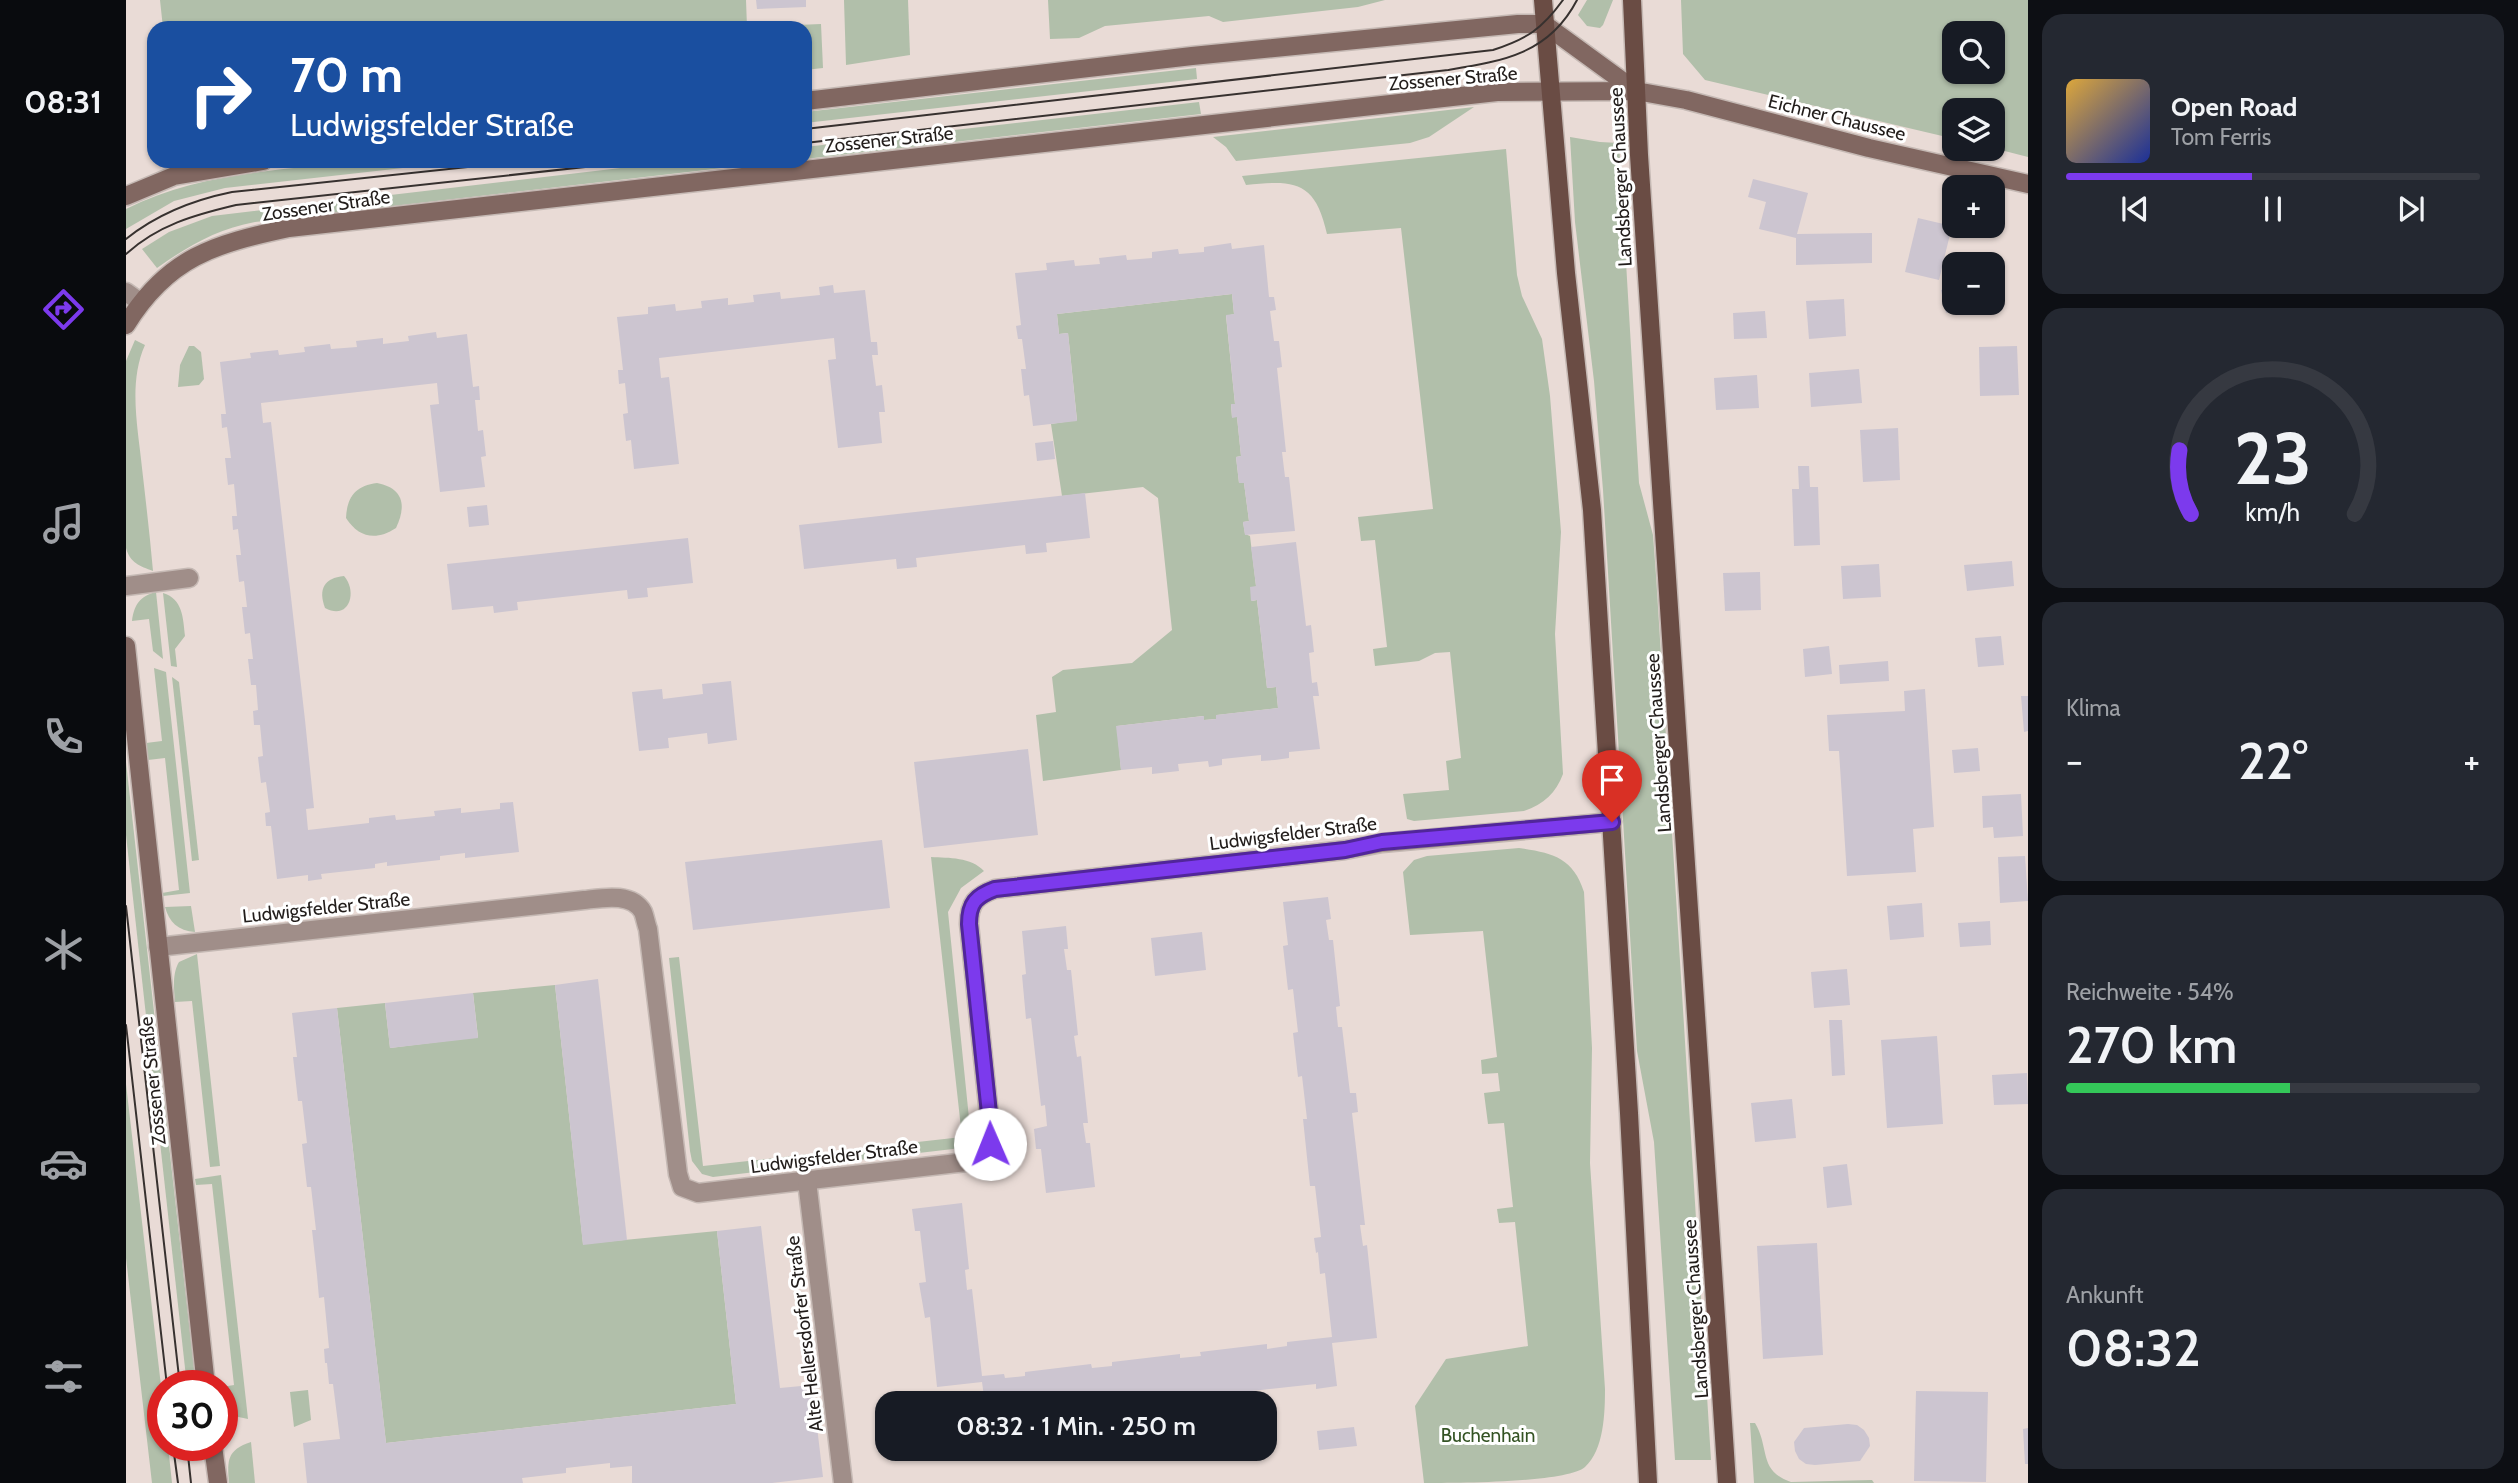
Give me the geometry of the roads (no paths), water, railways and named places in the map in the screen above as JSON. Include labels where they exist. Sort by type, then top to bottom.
[{"type":"main road","points":[[1543,0],[1566,273],[1592,510],[1629,1113],[1648,1483]]},
{"type":"main road","name":"Landsberger Chaussee","points":[[1632,0],[1727,1483]]},
{"type":"street","name":"Eichner Chaussee","points":[[1544,24],[1636,91]]},
{"type":"street","points":[[812,99],[1458,28],[1544,24]]},
{"type":"street","name":"Eichner Chaussee","points":[[1608,92],[1636,91],[1686,100],[1869,148],[2028,184]]},
{"type":"street","name":"Zossener Straße","points":[[126,325],[133,297],[200,254],[241,238],[289,228],[1479,94],[1608,92]]},
{"type":"street","points":[[126,196],[174,176],[221,168]]},
{"type":"street","points":[[126,586],[189,578]]},
{"type":"street","name":"Zossener Straße","points":[[126,646],[204,1370]]},
{"type":"street","name":"Ludwigsfelder Straße","points":[[158,947],[611,897],[628,900],[643,910],[648,929],[678,1174],[682,1187],[698,1193],[966,1162],[979,1156],[990,1144],[991,1134],[969,924],[969,908],[979,895],[995,889],[1345,850],[1382,842],[1612,822]]},
{"type":"street","name":"Alte Hellersdorfer Straße","points":[[807,1181],[843,1483]]},
{"type":"street","points":[[215,1461],[218,1483]]},
{"type":"tram line","points":[[812,128],[1493,50],[1533,32],[1563,0]]},
{"type":"tram line","points":[[812,142],[1468,67],[1506,58],[1538,44],[1566,18],[1577,0]]},
{"type":"tram line","points":[[126,239],[150,222],[176,209],[232,192],[457,168]]},
{"type":"tram line","points":[[126,254],[177,222],[236,205],[576,168]]},
{"type":"tram line","points":[[126,906],[178,1370]]},
{"type":"tram line","points":[[126,1025],[165,1370]]},
{"type":"tram line","points":[[175,1461],[178,1483]]},
{"type":"tram line","points":[[189,1461],[191,1483]]},
{"type":"park label","name":"Buchenhain","points":[[1488,1435]]}]
